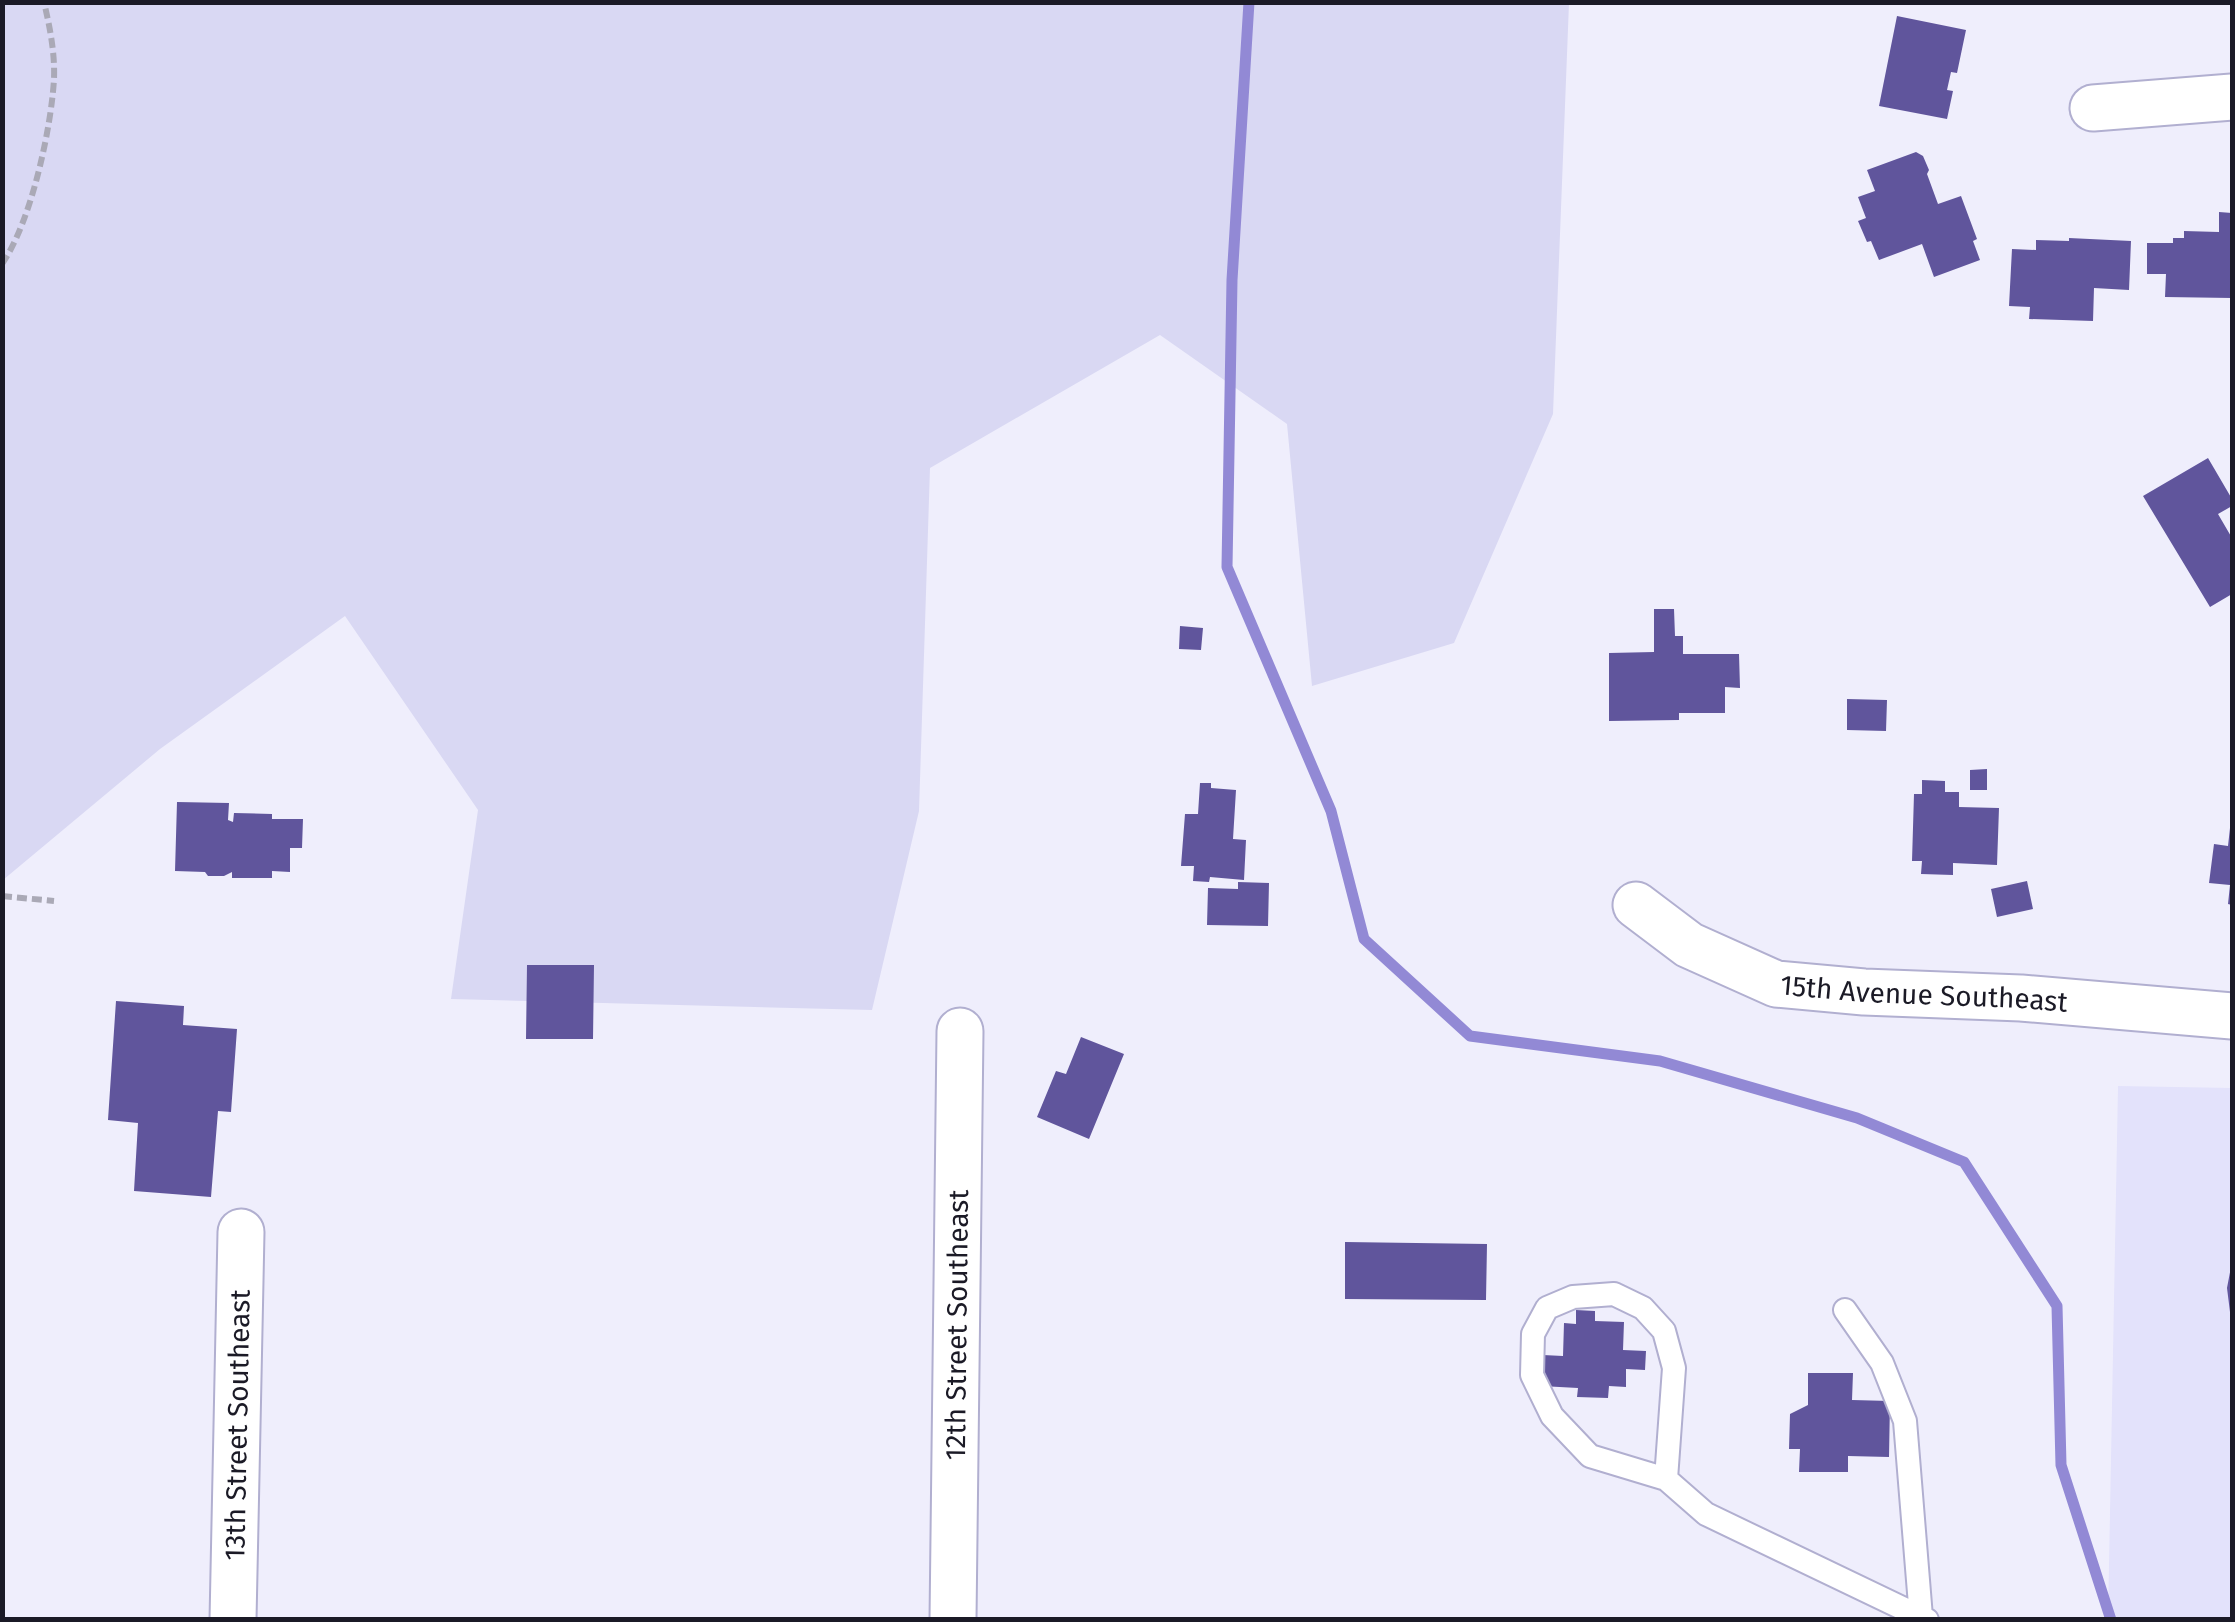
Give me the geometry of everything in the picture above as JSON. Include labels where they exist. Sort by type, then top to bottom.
[{"type":"street","points":[[2093,108],[2232,96]]},
{"type":"street","name":"15th Avenue Southeast","points":[[1636,904],[1689,945],[1776,984],[2021,998],[2232,1016]]},
{"type":"street","name":"12th Street Southeast","points":[[952,1620],[960,1031]]},
{"type":"street","name":"13th Street Southeast","points":[[233,1620],[240,1232]]},
{"type":"lane","points":[[1666,1479],[1674,1368],[1664,1331],[1643,1308],[1614,1294],[1573,1297],[1548,1308],[1533,1334],[1532,1376],[1552,1416],[1590,1456],[1666,1479],[1706,1514],[1924,1618]]},
{"type":"lane","points":[[1845,1310],[1882,1363],[1904,1421],[1924,1618]]},
{"type":"path","points":[[2,264],[13,248],[37,176],[54,80],[52,38],[44,2]]},
{"type":"path","points":[[2,896],[54,901]]},
{"type":"shaded area","points":[[3,3],[1569,3],[1553,414],[1454,643],[1312,686],[1287,424],[1160,335],[930,468],[919,811],[872,1010],[451,999],[478,810],[345,616],[160,749],[3,880]]},
{"type":"shaded area","points":[[2118,1086],[2232,1088],[2232,1619],[2108,1620]]},
{"type":"building","points":[[1897,16],[1966,30],[1957,73],[1951,72],[1947,90],[1953,91],[1947,119],[1879,106]]},
{"type":"building","points":[[1916,152],[1923,156],[1929,170],[1938,204],[1961,196],[1977,239],[1973,241],[1980,260],[1934,277],[1922,244],[1879,260],[1858,221],[1866,218],[1858,197],[1875,191],[1867,170]]},
{"type":"building","points":[[2219,212],[2232,213],[2232,298],[2165,297],[2166,274],[2147,274],[2147,243],[2173,243],[2173,238],[2184,238],[2184,231],[2219,232]]},
{"type":"building","points":[[2036,240],[2131,241],[2129,290],[2094,288],[2093,321],[2029,319],[2030,307],[2009,306],[2012,249],[2036,250]]},
{"type":"building","points":[[2208,458],[2232,499],[2232,506],[2218,514],[2232,538],[2232,594],[2210,607],[2143,496]]},
{"type":"building","points":[[1654,609],[1674,609],[1675,636],[1683,636],[1683,654],[1739,654],[1740,688],[1725,687],[1725,713],[1679,713],[1679,720],[1609,721],[1609,653],[1654,652]]},
{"type":"building","points":[[1180,626],[1203,628],[1201,650],[1179,649]]},
{"type":"building","points":[[1847,699],[1887,700],[1886,731],[1847,730]]},
{"type":"building","points":[[1987,769],[1987,790],[1970,790],[1970,770]]},
{"type":"building","points":[[1922,780],[1945,781],[1945,792],[1959,792],[1959,807],[1999,808],[1997,865],[1953,863],[1953,875],[1921,874],[1922,861],[1912,861],[1914,794],[1922,794]]},
{"type":"building","points":[[1200,783],[1236,790],[1233,839],[1246,840],[1244,880],[1210,877],[1209,882],[1193,881],[1194,866],[1181,866],[1185,814],[1198,814]]},
{"type":"building","points":[[177,802],[229,803],[228,820],[233,822],[234,813],[303,819],[302,848],[290,848],[290,872],[272,871],[272,878],[232,878],[232,872],[208,876],[205,872],[175,871]]},
{"type":"building","points":[[2230,828],[2232,905],[2228,904],[2230,885],[2209,883],[2214,844],[2228,846]]},
{"type":"building","points":[[2027,881],[2033,909],[1997,917],[1991,889]]},
{"type":"building","points":[[1238,882],[1269,883],[1268,926],[1207,925],[1208,888],[1238,889]]},
{"type":"building","points":[[527,965],[594,965],[593,1039],[526,1039]]},
{"type":"building","points":[[116,1001],[184,1006],[183,1025],[237,1029],[231,1112],[218,1111],[211,1197],[134,1191],[138,1123],[108,1120]]},
{"type":"building","points":[[1081,1037],[1124,1054],[1089,1139],[1037,1117],[1056,1071],[1066,1074]]},
{"type":"building","points":[[1345,1242],[1487,1244],[1486,1300],[1345,1299]]},
{"type":"building","points":[[2231,1267],[2232,1312],[2230,1312],[2227,1288]]},
{"type":"building","points":[[1576,1310],[1595,1311],[1595,1321],[1624,1322],[1623,1350],[1646,1351],[1645,1370],[1626,1369],[1626,1387],[1609,1386],[1608,1398],[1577,1397],[1578,1388],[1541,1386],[1543,1355],[1563,1356],[1564,1323],[1576,1324]]},
{"type":"building","points":[[1808,1373],[1853,1373],[1852,1400],[1890,1401],[1889,1457],[1848,1456],[1848,1472],[1799,1472],[1800,1449],[1789,1449],[1790,1414],[1808,1405]]},
{"type":"waterway","points":[[1249,2],[1232,280],[1227,567],[1331,811],[1364,939],[1470,1036],[1660,1061],[1857,1118],[1964,1162],[2057,1306],[2061,1465],[2111,1620]]}]
